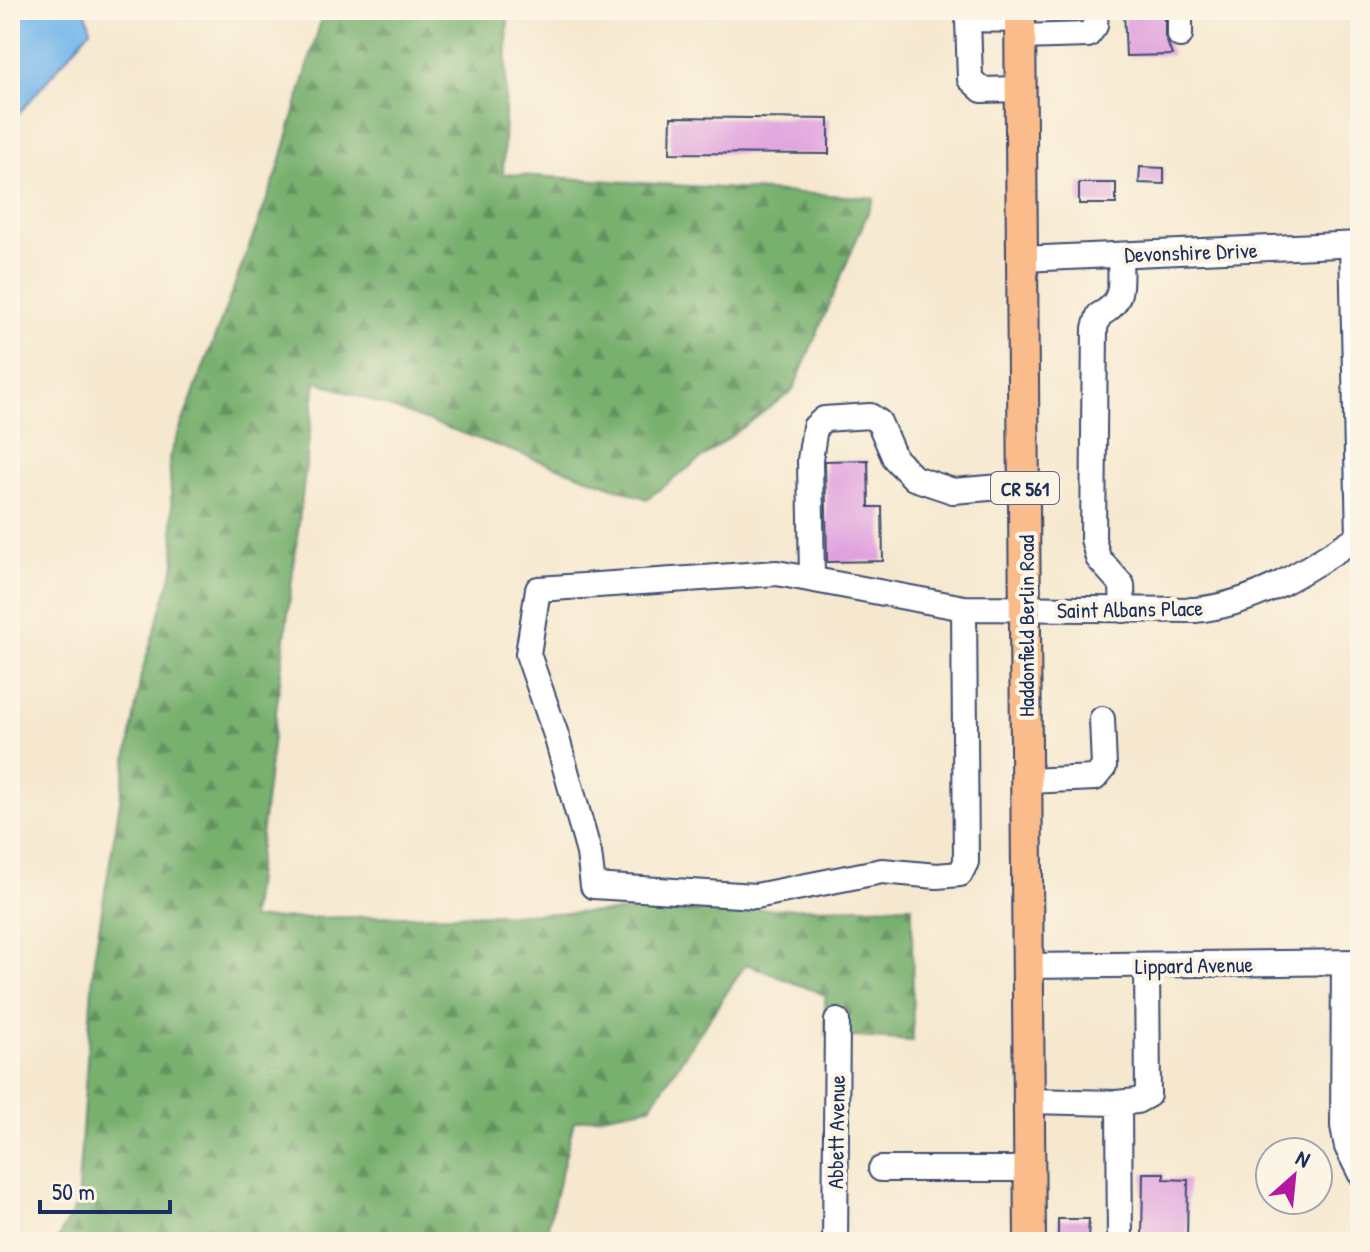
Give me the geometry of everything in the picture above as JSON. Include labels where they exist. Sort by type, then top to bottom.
[{"type":"main road","name":"Haddonfield Berlin Road","points":[[1020,22],[1030,1242]]},
{"type":"street","points":[[1020,89],[982,90],[970,79],[968,19],[1020,22],[1088,35],[1095,26],[1096,10]]},
{"type":"street","points":[[1180,10],[1180,35]]},
{"type":"street","points":[[1356,245],[1360,536]]},
{"type":"street","name":"Devonshire Drive","points":[[1022,259],[1356,245]]},
{"type":"street","points":[[1120,255],[1121,297],[1114,308],[1099,315],[1095,328],[1093,539],[1098,558],[1122,585],[1123,610]]},
{"type":"street","points":[[812,578],[810,460],[815,427],[824,419],[870,416],[879,422],[895,459],[914,478],[953,491],[1025,485]]},
{"type":"street","name":"Saint Albans Place","points":[[964,608],[966,862],[960,874],[937,876],[882,871],[756,896],[593,886],[589,853],[556,735],[528,654],[538,589],[777,573],[964,608],[1123,610],[1230,607],[1259,596],[1360,536]]},
{"type":"street","points":[[1027,781],[1095,778],[1104,767],[1102,719]]},
{"type":"street","points":[[1352,962],[1343,1126],[1347,1147],[1360,1173]]},
{"type":"street","name":"Lippard Avenue","points":[[1028,966],[1352,962]]},
{"type":"street","points":[[1029,1101],[1116,1103],[1137,1101],[1148,1095],[1147,966]]},
{"type":"street","name":"Abbett Avenue","points":[[835,1242],[837,1021]]},
{"type":"street","points":[[1116,1103],[1119,1108],[1120,1242]]},
{"type":"street","points":[[881,1169],[1029,1169]]},
{"type":"green space","points":[[324,10],[520,10],[508,13],[503,174],[874,198],[793,390],[647,499],[316,381],[251,919],[912,906],[913,1041],[826,1035],[825,995],[746,964],[650,1107],[574,1121],[544,1242],[413,1239],[56,1242],[77,1204],[94,958],[141,675],[175,563],[169,458],[277,173]]},
{"type":"water","points":[[10,10],[85,10],[91,29],[10,124]]},
{"type":"building","points":[[1124,10],[1165,10],[1165,36],[1172,55],[1126,56]]},
{"type":"building","points":[[671,117],[829,119],[829,154],[670,153]]},
{"type":"building","points":[[1140,167],[1164,168],[1164,184],[1139,183]]},
{"type":"building","points":[[1079,183],[1116,183],[1116,204],[1079,204]]},
{"type":"building","points":[[868,460],[869,507],[882,507],[883,561],[827,562],[825,461]]},
{"type":"building","points":[[1143,1173],[1164,1173],[1164,1179],[1188,1180],[1187,1242],[1142,1242]]},
{"type":"building","points":[[1058,1219],[1089,1219],[1088,1241],[1058,1241]]}]
